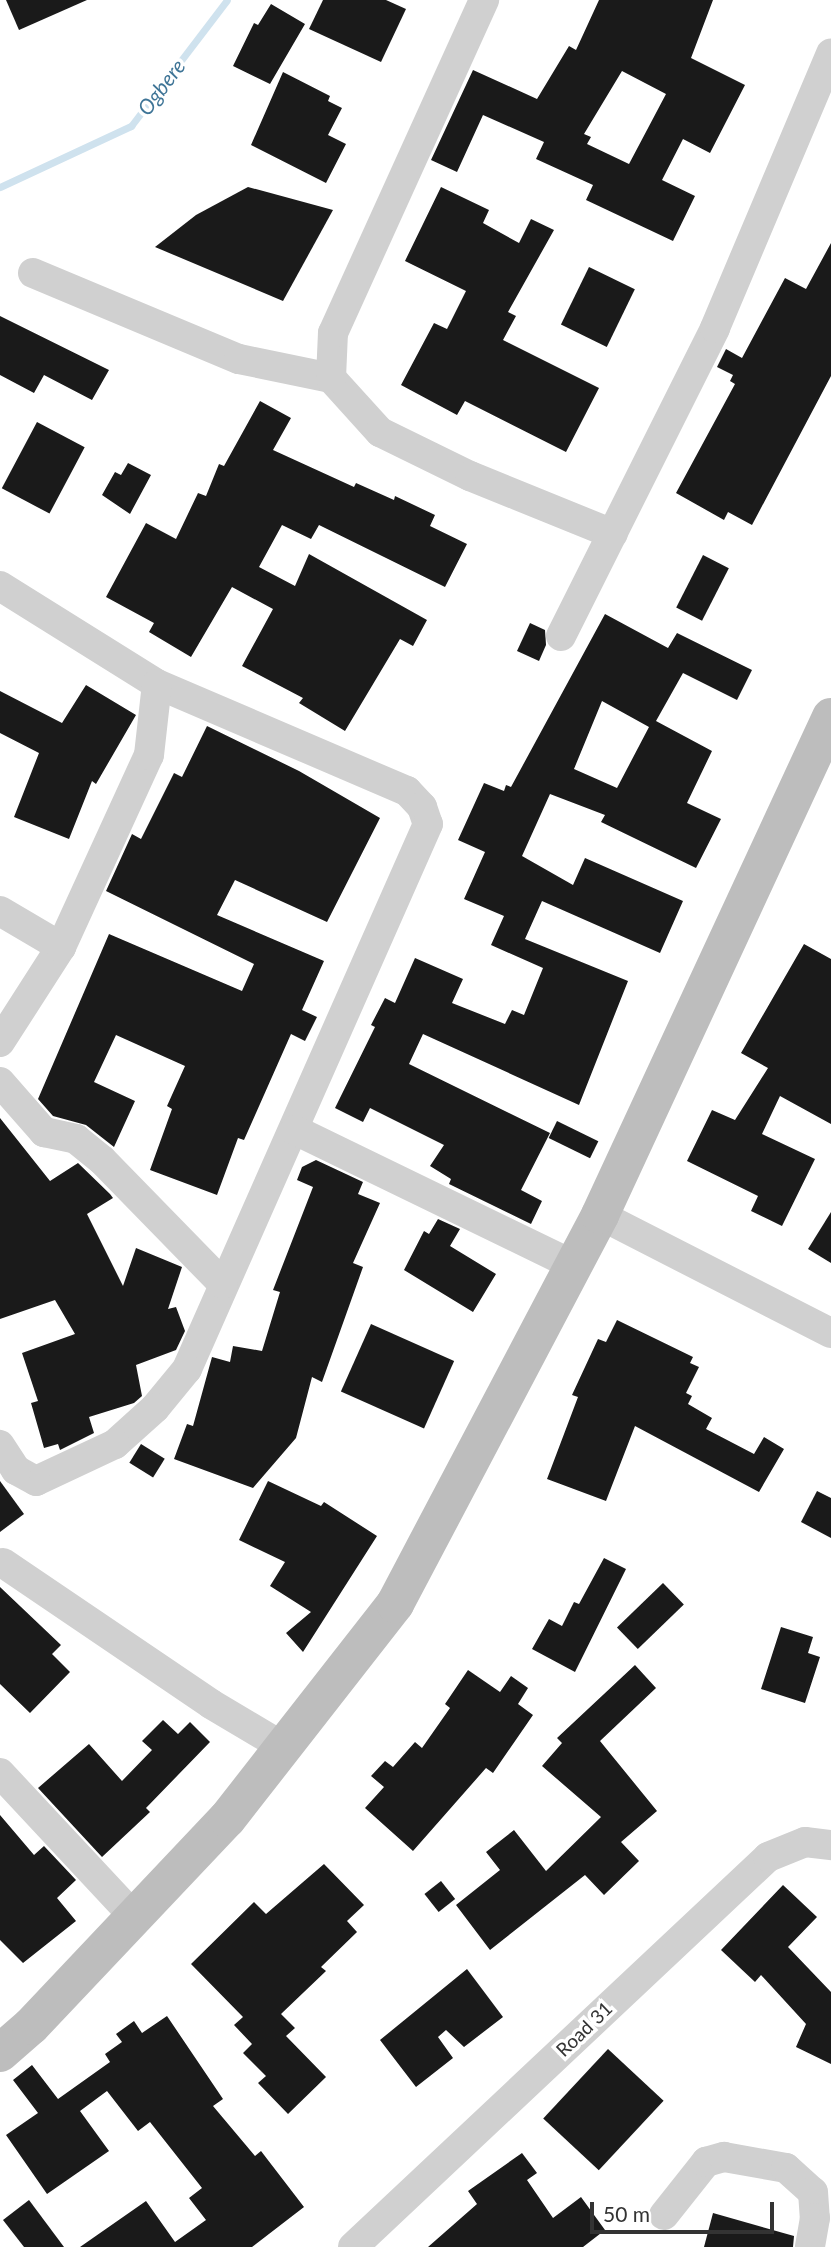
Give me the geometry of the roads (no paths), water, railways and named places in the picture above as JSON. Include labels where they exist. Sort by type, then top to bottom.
[{"type":"street","points":[[331,378],[333,333],[484,0]]},
{"type":"street","points":[[561,636],[715,328],[831,54]]},
{"type":"street","points":[[33,273],[239,359],[331,378],[380,432],[470,476],[613,534]]},
{"type":"street","points":[[0,586],[157,684],[407,791],[422,807],[428,824],[295,1130],[223,1284],[187,1369],[155,1408],[115,1444],[36,1481],[16,1470],[0,1445]]},
{"type":"street","points":[[0,1042],[61,947],[149,755],[157,684]]},
{"type":"street","points":[[0,2053],[135,1917],[285,1748],[395,1604],[575,1266],[831,718]]},
{"type":"street","points":[[0,911],[61,947]]},
{"type":"street","points":[[0,1082],[44,1132],[76,1139],[102,1160],[223,1284]]},
{"type":"street","points":[[295,1130],[575,1266]]},
{"type":"street","points":[[600,1215],[831,1333]]},
{"type":"street","points":[[3,1563],[211,1704],[285,1748]]},
{"type":"street","points":[[0,1773],[135,1917]]},
{"type":"street","name":"Road 31","points":[[354,2247],[768,1857],[805,1842],[831,1844]]},
{"type":"street","points":[[664,2215],[706,2162],[724,2157],[786,2168],[813,2192],[815,2218],[810,2247]]},
{"type":"waterway","name":"Ogbere","points":[[0,187],[131,126],[227,0]]}]
